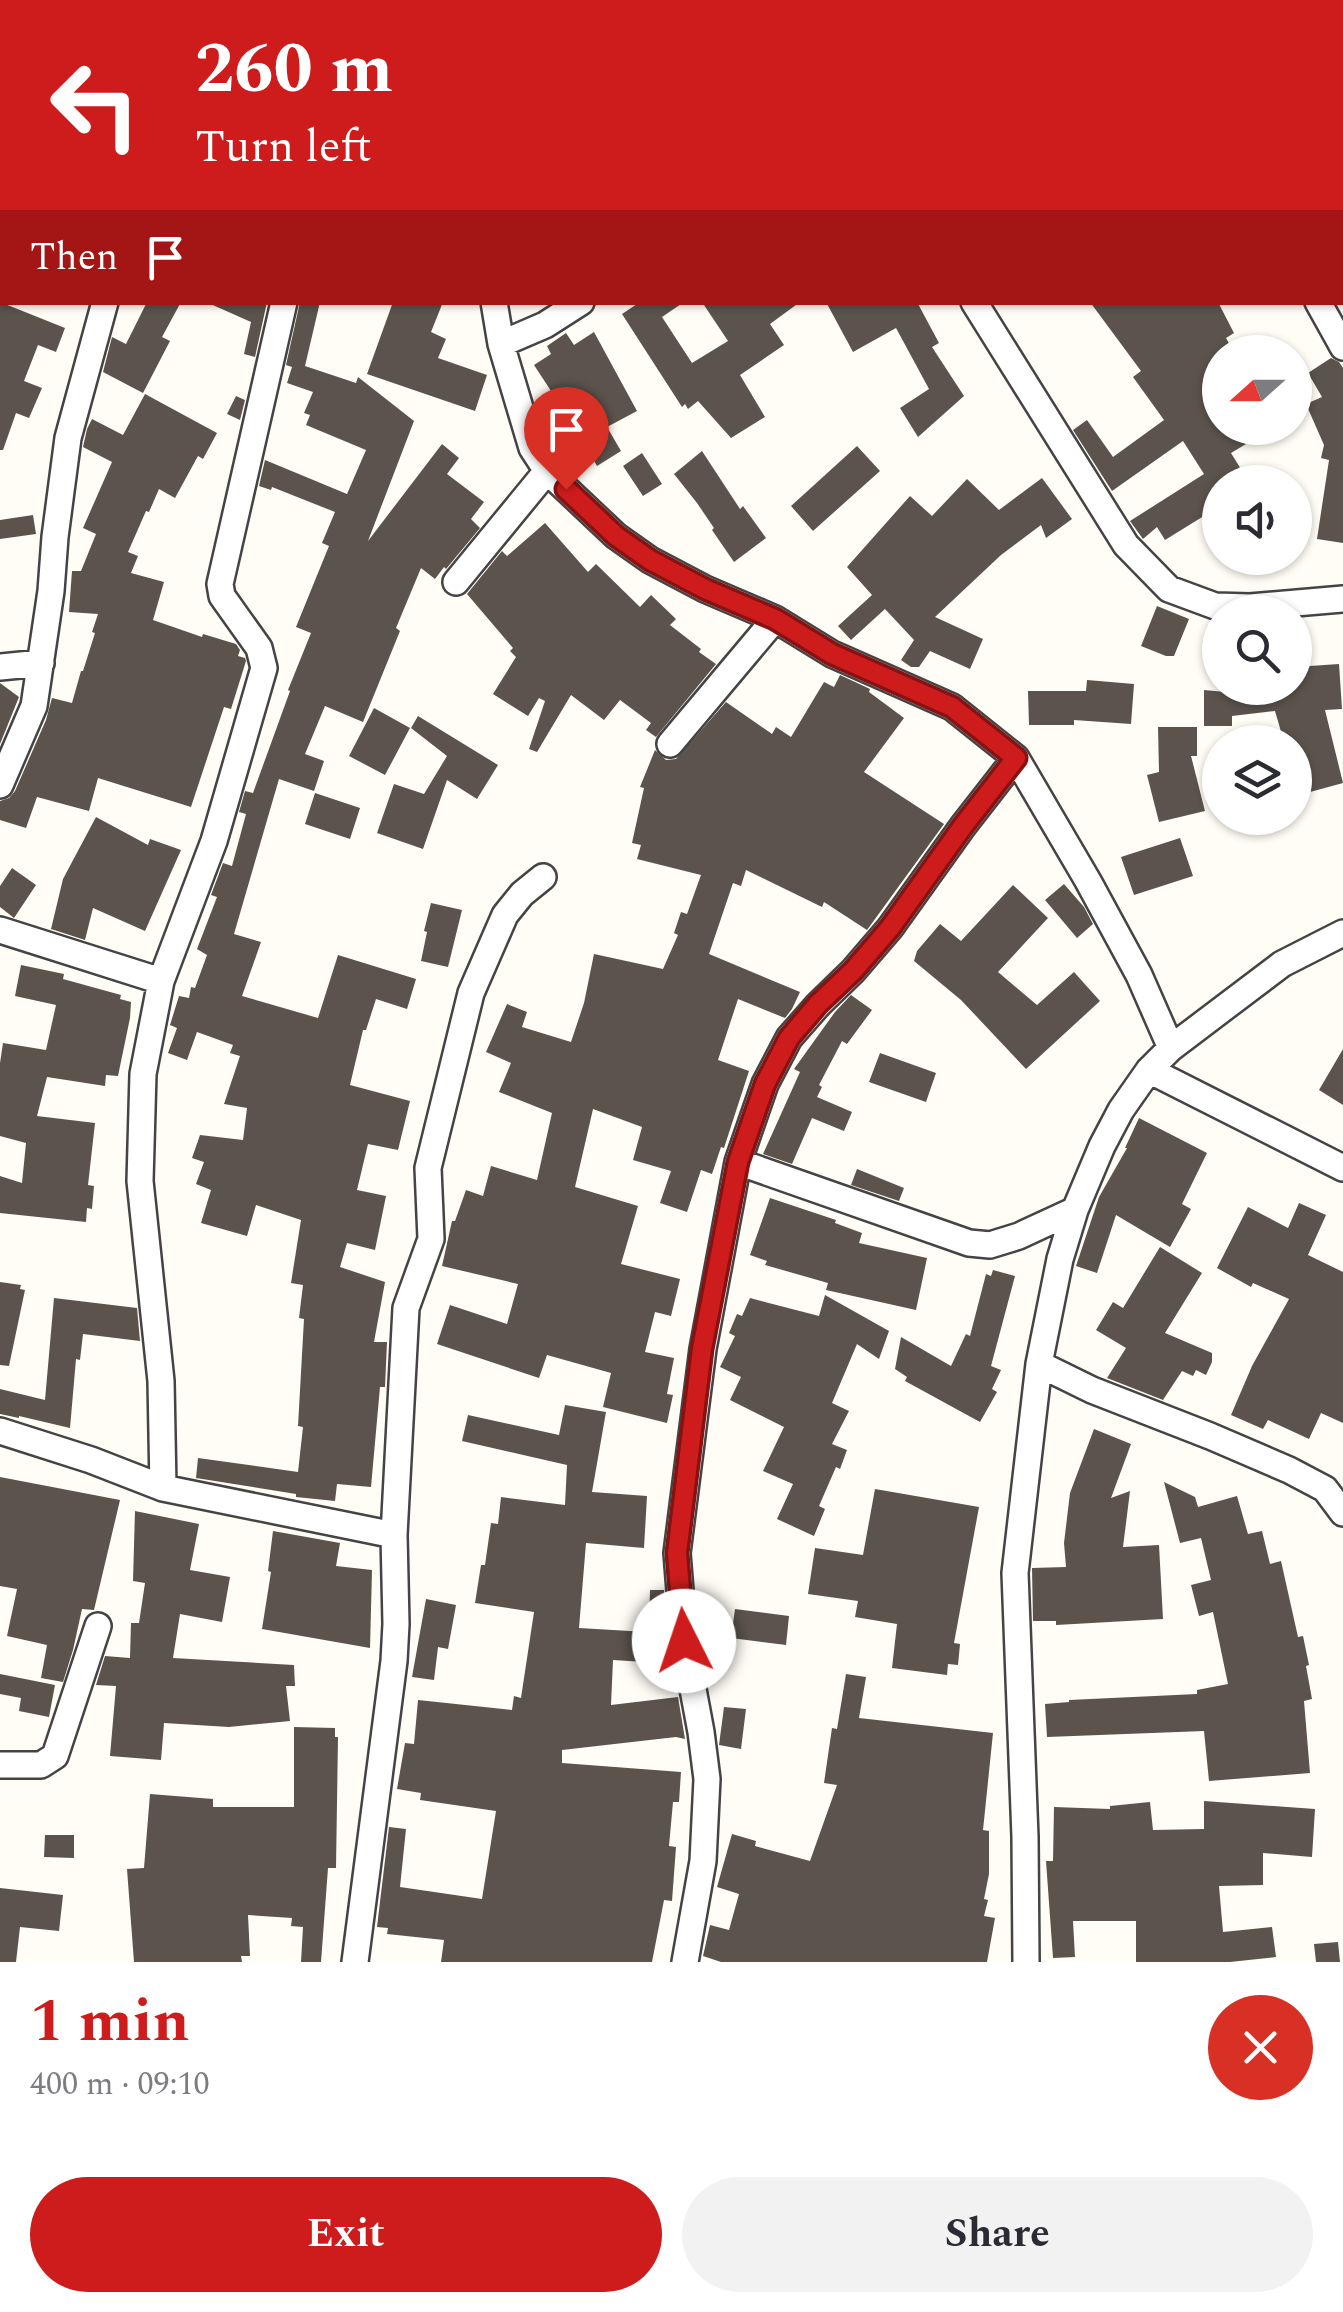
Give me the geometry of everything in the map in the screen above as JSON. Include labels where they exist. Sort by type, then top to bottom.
[{"type":"street","points":[[0,784],[34,706],[68,438],[104,305]]},
{"type":"street","points":[[164,1488],[162,1382],[140,1181],[143,1074],[161,981],[214,841],[264,668],[259,648],[222,596],[220,584],[283,305]]},
{"type":"street","points":[[494,305],[501,344],[532,448],[547,471],[616,536],[650,560],[775,619],[832,654],[952,707],[1016,758],[1139,975],[1171,1048]]},
{"type":"street","points":[[501,344],[545,325],[577,305]]},
{"type":"street","points":[[976,305],[1126,545],[1168,588],[1215,606],[1250,608],[1343,599]]},
{"type":"street","points":[[1320,305],[1343,346]]},
{"type":"street","points":[[456,582],[547,471]]},
{"type":"street","points":[[670,744],[775,619]]},
{"type":"street","points":[[0,667],[41,663]]},
{"type":"street","points":[[685,1962],[703,1861],[707,1779],[684,1641],[677,1553],[702,1349],[738,1162],[765,1084],[789,1038],[890,928],[1016,758]]},
{"type":"street","points":[[355,1962],[394,1661],[394,1535],[406,1308],[431,1238],[428,1168],[471,992],[504,915],[542,877]]},
{"type":"street","points":[[2,932],[161,981]]},
{"type":"street","points":[[1026,1962],[1015,1573],[1039,1364],[1060,1259],[1075,1210],[1115,1122],[1149,1070],[1171,1048],[1282,964],[1343,933]]},
{"type":"street","points":[[1149,1070],[1343,1168]]},
{"type":"street","points":[[738,1162],[969,1243],[990,1245],[1019,1236],[1075,1210]]},
{"type":"street","points":[[1039,1364],[1092,1390],[1289,1470],[1325,1489],[1343,1513]]},
{"type":"street","points":[[0,1431],[164,1488],[394,1535]]},
{"type":"street","points":[[0,1765],[41,1764],[54,1756],[98,1626]]},
{"type":"building","points":[[0,305],[8,305],[65,328],[56,352],[38,345],[24,381],[42,388],[29,418],[16,413],[0,450]]},
{"type":"building","points":[[146,305],[179,305],[162,337],[170,341],[143,393],[103,372],[112,337],[126,344]]},
{"type":"building","points":[[213,305],[266,305],[255,357],[244,354],[251,322]]},
{"type":"building","points":[[299,305],[319,305],[305,366],[356,383],[358,377],[414,421],[368,541],[442,444],[459,458],[447,474],[484,502],[471,519],[480,528],[446,569],[435,579],[421,568],[363,722],[325,706],[305,754],[324,761],[314,791],[279,779],[234,934],[261,942],[242,996],[318,1018],[338,955],[416,979],[407,1009],[376,999],[363,1030],[350,1085],[410,1101],[398,1150],[368,1144],[357,1190],[386,1196],[375,1250],[347,1243],[340,1267],[385,1282],[374,1342],[387,1342],[371,1487],[337,1484],[335,1501],[196,1478],[198,1458],[298,1472],[303,1427],[298,1426],[303,1285],[291,1283],[301,1220],[256,1205],[247,1236],[201,1223],[211,1190],[196,1184],[204,1162],[192,1158],[200,1135],[243,1140],[247,1108],[224,1104],[240,1056],[230,1053],[233,1045],[197,1032],[187,1060],[168,1053],[177,1028],[170,1025],[179,996],[189,998],[207,955],[197,949],[217,897],[211,895],[223,863],[232,866],[246,814],[239,812],[245,791],[253,793],[311,633],[296,627],[329,546],[322,543],[335,512],[272,487],[271,490],[259,486],[265,460],[347,494],[366,450],[306,425],[310,415],[304,413],[313,392],[287,383],[292,367],[286,365]]},
{"type":"building","points":[[392,305],[442,305],[431,332],[446,339],[438,358],[487,375],[475,411],[367,374]]},
{"type":"building","points":[[636,305],[680,305],[662,317],[692,363],[728,341],[704,305],[796,305],[770,324],[784,345],[740,375],[765,417],[731,438],[698,401],[688,409],[685,404],[682,407],[622,314]]},
{"type":"building","points":[[828,305],[919,305],[939,343],[932,347],[964,396],[918,437],[900,408],[929,389],[896,328],[853,352]]},
{"type":"building","points":[[1092,305],[1220,305],[1234,333],[1202,335],[1202,445],[1244,445],[1231,453],[1238,465],[1202,465],[1202,471],[1183,441],[1112,491],[1073,430],[1087,420],[1113,457],[1164,420],[1133,377],[1141,371]]},
{"type":"building","points":[[594,332],[637,411],[607,427],[621,451],[597,466],[588,450],[564,465],[547,441],[536,405],[553,394],[534,365],[551,354],[547,346],[566,333],[574,345]]},
{"type":"building","points":[[1331,358],[1343,368],[1343,543],[1317,539],[1329,460],[1321,458],[1324,445],[1312,418],[1312,401],[1322,397],[1312,380],[1312,370]]},
{"type":"building","points":[[145,394],[217,433],[203,459],[198,456],[175,498],[159,489],[128,552],[138,556],[131,573],[164,582],[153,620],[236,644],[238,656],[246,661],[231,709],[224,707],[191,807],[98,778],[89,811],[37,797],[26,828],[0,820],[0,801],[15,791],[52,698],[72,703],[98,614],[69,612],[72,571],[81,571],[96,534],[83,528],[112,462],[83,447],[87,429],[92,419],[123,435]]},
{"type":"building","points":[[236,396],[245,400],[240,420],[227,414]]},
{"type":"building","points":[[857,446],[880,471],[813,531],[791,506]]},
{"type":"building","points":[[702,451],[740,509],[743,506],[766,538],[734,562],[674,474]]},
{"type":"building","points":[[642,453],[662,484],[643,496],[623,466]]},
{"type":"building","points":[[1202,475],[1202,517],[1165,540],[1157,527],[1143,539],[1130,521]]},
{"type":"building","points":[[1042,478],[1072,519],[1046,538],[1041,525],[1001,555],[935,617],[983,639],[970,669],[930,651],[919,667],[901,660],[914,640],[885,609],[851,640],[838,626],[872,595],[847,567],[910,496],[932,516],[967,479],[999,510]]},
{"type":"building","points":[[33,515],[36,534],[0,539],[0,520]]},
{"type":"building","points":[[545,523],[588,572],[596,564],[640,607],[651,595],[676,619],[670,625],[716,664],[656,737],[646,730],[651,723],[620,700],[604,720],[571,695],[537,752],[529,749],[545,701],[539,698],[528,716],[493,694],[516,657],[510,651],[513,648],[467,594],[502,551],[507,556]]},
{"type":"building","points":[[1157,606],[1189,619],[1174,656],[1141,646]]},
{"type":"building","points":[[1339,664],[1342,709],[1325,710],[1343,783],[1312,791],[1312,725],[1279,725],[1275,711],[1232,716],[1232,725],[1204,725],[1204,705],[1312,705],[1312,666]]},
{"type":"building","points":[[840,675],[870,689],[904,718],[864,772],[944,824],[867,930],[824,902],[822,907],[746,870],[741,886],[733,883],[709,954],[800,992],[785,1018],[738,999],[718,1060],[749,1071],[724,1148],[721,1147],[712,1174],[701,1170],[687,1212],[660,1203],[671,1171],[633,1160],[642,1127],[593,1109],[575,1187],[638,1206],[621,1264],[680,1279],[671,1316],[655,1312],[645,1352],[674,1358],[667,1394],[673,1395],[667,1423],[603,1407],[611,1373],[547,1355],[539,1378],[437,1344],[450,1305],[507,1324],[518,1284],[442,1266],[452,1221],[466,1190],[483,1196],[491,1166],[537,1180],[552,1113],[499,1092],[511,1063],[486,1052],[507,1004],[527,1012],[522,1027],[571,1042],[594,954],[663,969],[678,935],[674,933],[681,912],[687,914],[701,875],[637,859],[641,845],[632,843],[644,788],[640,787],[655,750],[666,760],[676,759],[726,702],[772,734],[776,727],[791,737],[824,682],[834,687]]},
{"type":"building","points":[[1087,680],[1134,684],[1131,724],[1074,720],[1074,725],[1029,725],[1028,691],[1086,691]]},
{"type":"building","points":[[0,683],[19,697],[0,744]]},
{"type":"building","points":[[374,708],[410,728],[385,775],[349,756]]},
{"type":"building","points":[[418,716],[498,765],[477,799],[447,780],[423,849],[377,833],[394,784],[424,794],[447,756],[411,728]]},
{"type":"building","points":[[1158,727],[1197,727],[1197,756],[1191,756],[1202,812],[1159,822],[1147,775],[1159,772]]},
{"type":"building","points":[[315,793],[360,808],[350,839],[305,824]]},
{"type":"building","points":[[96,817],[148,845],[150,839],[181,850],[145,931],[93,908],[85,940],[51,929],[63,879]]},
{"type":"building","points":[[1180,838],[1193,876],[1134,895],[1121,857]]},
{"type":"building","points":[[12,868],[36,885],[14,918],[0,907],[0,886]]},
{"type":"building","points":[[1064,884],[1093,924],[1077,938],[1045,900]]},
{"type":"building","points":[[1013,885],[1048,918],[998,972],[1037,1005],[1074,972],[1100,1001],[1026,1069],[961,1000],[914,961],[917,951],[940,924],[961,941]]},
{"type":"building","points":[[431,903],[462,910],[448,967],[421,961]]},
{"type":"building","points":[[21,965],[64,974],[63,979],[121,995],[120,999],[131,1002],[118,1076],[106,1075],[105,1086],[47,1077],[37,1116],[95,1123],[88,1185],[94,1186],[92,1209],[87,1208],[86,1222],[0,1213],[0,1176],[22,1183],[26,1143],[0,1136],[3,1043],[46,1050],[56,1005],[15,996]]},
{"type":"building","points":[[851,995],[872,1010],[847,1044],[842,1041],[819,1085],[822,1087],[817,1097],[852,1112],[844,1131],[812,1118],[792,1164],[763,1154],[800,1072],[794,1069]]},
{"type":"building","points":[[1343,1049],[1343,1105],[1319,1090]]},
{"type":"building","points":[[880,1053],[936,1073],[926,1102],[869,1082]]},
{"type":"building","points":[[1139,1118],[1207,1153],[1182,1204],[1191,1209],[1170,1247],[1116,1215],[1097,1273],[1076,1266],[1099,1197]]},
{"type":"building","points":[[857,1169],[904,1188],[899,1201],[851,1185]]},
{"type":"building","points":[[770,1198],[862,1233],[859,1243],[927,1258],[916,1310],[826,1290],[828,1283],[765,1265],[767,1261],[750,1255]]},
{"type":"building","points":[[1299,1203],[1326,1215],[1308,1255],[1343,1272],[1343,1423],[1321,1413],[1309,1439],[1268,1420],[1263,1429],[1231,1415],[1252,1366],[1289,1299],[1253,1283],[1251,1287],[1217,1268],[1248,1207],[1288,1228]]},
{"type":"building","points":[[1160,1247],[1202,1273],[1165,1333],[1212,1353],[1206,1375],[1196,1370],[1193,1376],[1182,1371],[1163,1400],[1107,1378],[1126,1348],[1096,1330],[1113,1302],[1123,1308]]},
{"type":"building","points":[[993,1270],[1015,1276],[991,1366],[1001,1370],[992,1389],[997,1392],[980,1422],[905,1381],[907,1377],[895,1369],[901,1337],[951,1366],[966,1334],[970,1336],[986,1274],[991,1276]]},
{"type":"building","points":[[0,1282],[21,1285],[20,1289],[25,1290],[9,1366],[0,1365]]},
{"type":"building","points":[[825,1295],[889,1331],[879,1359],[857,1344],[832,1403],[849,1411],[832,1444],[847,1450],[819,1506],[825,1509],[814,1536],[777,1519],[793,1484],[763,1471],[784,1427],[730,1400],[741,1377],[720,1367],[735,1336],[729,1333],[737,1314],[742,1316],[750,1298],[819,1316]]},
{"type":"building","points":[[54,1298],[137,1308],[140,1341],[83,1334],[80,1360],[76,1359],[70,1428],[0,1414],[0,1389],[45,1400]]},
{"type":"building","points":[[565,1405],[606,1412],[592,1492],[647,1496],[644,1548],[586,1543],[579,1628],[647,1632],[645,1662],[613,1660],[611,1705],[678,1697],[685,1739],[562,1750],[562,1763],[681,1772],[679,1802],[673,1802],[669,1846],[676,1847],[672,1901],[664,1900],[652,1962],[441,1962],[444,1940],[387,1934],[388,1928],[377,1927],[389,1827],[406,1829],[400,1887],[482,1899],[496,1811],[420,1800],[421,1793],[397,1789],[405,1743],[414,1744],[418,1700],[512,1710],[514,1696],[521,1698],[534,1612],[475,1603],[481,1565],[485,1565],[491,1523],[498,1524],[501,1497],[565,1505],[567,1465],[462,1441],[468,1415],[559,1435]]},
{"type":"building","points":[[1094,1429],[1131,1444],[1111,1498],[1130,1491],[1123,1547],[1159,1545],[1163,1619],[1056,1625],[1056,1621],[1033,1621],[1032,1568],[1066,1567],[1064,1543],[1070,1493]]},
{"type":"building","points":[[0,1477],[120,1500],[94,1610],[82,1609],[63,1682],[41,1678],[47,1645],[7,1636],[17,1589],[0,1586]]},
{"type":"building","points":[[1164,1482],[1195,1497],[1198,1507],[1237,1496],[1248,1534],[1262,1531],[1270,1564],[1281,1561],[1298,1637],[1303,1636],[1309,1665],[1306,1666],[1312,1699],[1304,1701],[1310,1773],[1209,1781],[1204,1731],[1047,1737],[1045,1704],[1197,1694],[1197,1690],[1228,1684],[1213,1612],[1199,1616],[1191,1585],[1211,1580],[1201,1538],[1180,1543]]},
{"type":"building","points":[[875,1489],[979,1507],[954,1643],[960,1644],[958,1665],[948,1664],[947,1675],[892,1668],[897,1624],[855,1617],[858,1601],[808,1594],[815,1548],[863,1555]]},
{"type":"building","points":[[135,1511],[199,1524],[190,1570],[230,1577],[222,1622],[180,1614],[173,1658],[294,1665],[295,1686],[286,1686],[290,1721],[229,1727],[164,1723],[161,1760],[110,1756],[116,1686],[96,1685],[105,1656],[130,1658],[131,1623],[139,1623],[145,1583],[133,1581]]},
{"type":"building","points":[[273,1531],[340,1543],[336,1566],[372,1570],[370,1648],[262,1629]]},
{"type":"building","points":[[650,1590],[664,1590],[667,1628],[649,1628]]},
{"type":"building","points":[[426,1599],[456,1605],[448,1649],[438,1647],[434,1680],[412,1677]]},
{"type":"building","points":[[735,1609],[789,1616],[786,1645],[731,1638]]},
{"type":"building","points":[[0,1674],[55,1685],[49,1717],[19,1711],[21,1698],[0,1694]]},
{"type":"building","points":[[846,1674],[866,1677],[859,1718],[993,1733],[983,1830],[989,1831],[989,1874],[984,1899],[988,1900],[984,1916],[995,1918],[987,1962],[721,1962],[703,1956],[710,1925],[729,1930],[739,1894],[717,1887],[732,1834],[756,1841],[755,1846],[810,1861],[837,1785],[824,1783],[832,1728],[837,1729]]},
{"type":"building","points":[[724,1707],[746,1709],[741,1749],[719,1745]]},
{"type":"building","points":[[294,1727],[335,1728],[338,1737],[336,1868],[328,1868],[321,1962],[301,1962],[303,1927],[291,1926],[292,1918],[248,1915],[250,1956],[241,1956],[242,1962],[134,1962],[127,1869],[144,1868],[150,1794],[213,1799],[213,1807],[294,1807]]},
{"type":"building","points":[[1204,1801],[1315,1809],[1312,1857],[1263,1853],[1263,1885],[1219,1886],[1223,1932],[1272,1927],[1276,1957],[1230,1962],[1136,1962],[1136,1921],[1073,1921],[1075,1957],[1053,1958],[1046,1861],[1053,1861],[1054,1807],[1110,1809],[1150,1802],[1153,1830],[1204,1829]]},
{"type":"building","points":[[45,1835],[74,1835],[74,1858],[44,1857]]},
{"type":"building","points":[[0,1888],[63,1895],[59,1931],[20,1927],[16,1962],[0,1962]]},
{"type":"building","points":[[1338,1942],[1340,1962],[1316,1962],[1314,1944]]},
{"type":"route","points":[[566,489],[616,536],[650,560],[775,619],[832,654],[952,707],[1016,758],[890,928],[789,1038],[765,1084],[738,1162],[702,1349],[677,1553],[684,1641]]}]
